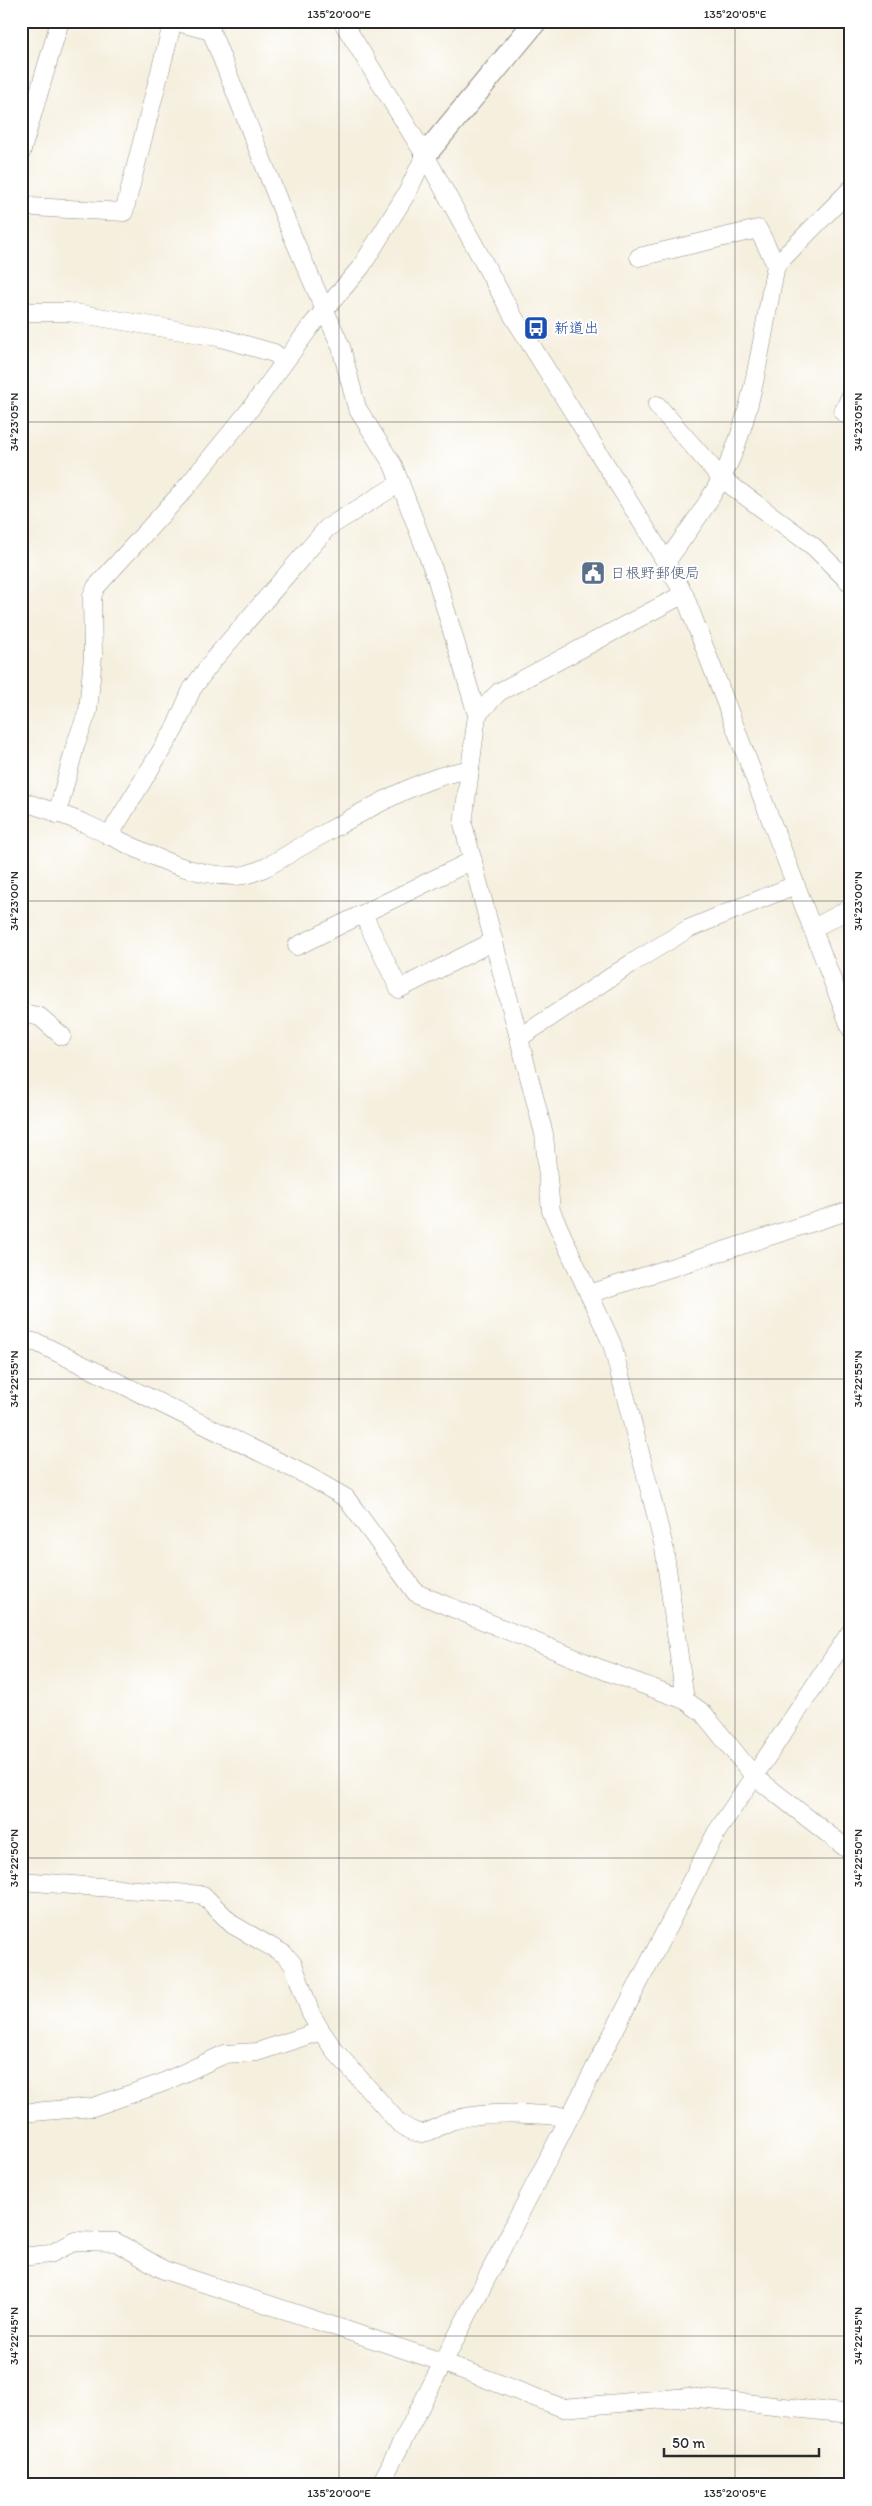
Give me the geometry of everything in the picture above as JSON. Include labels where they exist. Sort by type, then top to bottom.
[{"type":"street","points":[[21,153],[60,21]]},
{"type":"street","points":[[21,201],[30,207],[124,212],[173,21],[210,26],[340,347],[357,408],[393,465],[400,483],[436,577],[476,716],[463,824],[544,1134],[551,1211],[612,1344],[662,1537],[685,1700]]},
{"type":"street","points":[[342,21],[425,156],[513,316],[684,594],[851,1029]]},
{"type":"street","points":[[57,814],[76,743],[88,711],[92,656],[92,596],[96,586],[184,489],[248,412],[284,361],[361,267],[406,193],[425,156],[536,21]]},
{"type":"street","points":[[666,562],[706,506],[734,451],[748,406],[776,265],[851,189]]},
{"type":"street","points":[[639,258],[758,229],[776,265]]},
{"type":"street","points":[[21,312],[69,312],[218,337],[274,353],[284,361]]},
{"type":"street","points":[[851,395],[843,412],[851,417]]},
{"type":"street","points":[[657,405],[721,478],[814,547],[851,584]]},
{"type":"street","points":[[109,836],[174,728],[192,689],[214,659],[326,528],[400,483]]},
{"type":"street","points":[[476,716],[499,692],[684,594]]},
{"type":"street","points":[[21,801],[57,814],[150,856],[178,866],[238,876],[265,867],[332,829],[415,786],[470,770]]},
{"type":"street","points":[[297,946],[472,860]]},
{"type":"street","points":[[519,1038],[688,929],[795,885]]},
{"type":"street","points":[[812,929],[851,908]]},
{"type":"street","points":[[362,914],[398,989],[494,941]]},
{"type":"street","points":[[21,1012],[40,1017],[62,1036]]},
{"type":"street","points":[[589,1294],[851,1210]]},
{"type":"street","points":[[21,1339],[38,1343],[308,1476],[346,1498],[416,1593],[606,1671],[685,1700],[703,1713],[754,1776],[851,1852]]},
{"type":"street","points":[[380,2485],[716,1833],[851,1630]]},
{"type":"street","points":[[21,1881],[202,1895],[233,1925],[272,1945],[284,1954],[292,1964],[311,2014],[335,2051],[392,2115],[410,2131],[420,2133],[432,2131],[453,2120],[478,2116],[537,2114],[569,2117]]},
{"type":"street","points":[[21,2113],[93,2106],[162,2084],[225,2054],[257,2052],[321,2031]]},
{"type":"street","points":[[21,2257],[50,2254],[76,2241],[116,2242],[164,2270],[442,2362],[563,2408],[688,2397],[851,2414]]},
{"type":"place","name":"新道出","points":[[536,328]]},
{"type":"place","name":"日根野郵便局","points":[[593,573]]}]
